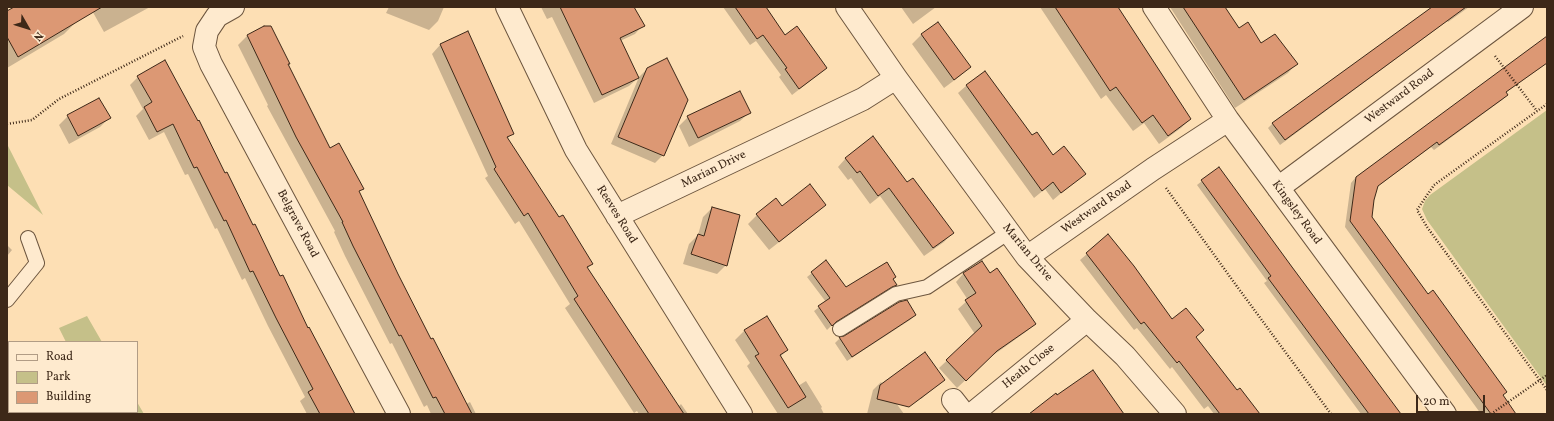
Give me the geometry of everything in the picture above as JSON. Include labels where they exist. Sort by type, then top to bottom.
[{"type":"street","points":[[207,31],[217,16],[233,7]]},
{"type":"street","name":"Reeves Road","points":[[507,7],[576,150],[741,414]]},
{"type":"street","name":"Marian Drive","points":[[847,7],[896,78],[1027,257],[1087,320],[1125,356],[1175,414]]},
{"type":"street","name":"Kingsley Road","points":[[1154,7],[1228,120],[1445,414]]},
{"type":"street","name":"Westward Road","points":[[1278,188],[1522,7]]},
{"type":"street","name":"Belgrave Road","points":[[207,31],[204,47],[211,64],[399,414]]},
{"type":"street","name":"Marian Drive","points":[[617,216],[862,99],[896,78]]},
{"type":"street","name":"Westward Road","points":[[1027,257],[1153,169],[1228,120]]},
{"type":"street","name":"Heath Close","points":[[972,414],[1087,320]]},
{"type":"lane","points":[[840,329],[896,294],[927,287],[1009,232]]},
{"type":"lane","points":[[7,300],[37,263],[28,238]]},
{"type":"path","points":[[7,124],[32,120],[65,95],[181,36],[207,31]]},
{"type":"path","points":[[1481,36],[1537,111]]},
{"type":"path","points":[[1547,104],[1434,185],[1417,210],[1427,227],[1547,390]]},
{"type":"path","points":[[1153,169],[1233,282],[1330,414]]},
{"type":"path","points":[[1491,414],[1547,375]]},
{"type":"green space","points":[[1547,110],[1547,386],[1427,220],[1422,209],[1425,201],[1430,195]]},
{"type":"green space","points":[[7,144],[43,215],[7,185]]},
{"type":"green space","points":[[87,316],[101,341],[66,341],[59,328]]},
{"type":"green space","points":[[138,404],[144,414],[102,414],[138,413]]},
{"type":"building","points":[[14,7],[102,7],[18,57],[7,37],[7,11]]},
{"type":"building","points":[[560,7],[634,7],[645,26],[620,38],[639,78],[602,95]]},
{"type":"building","points":[[735,7],[766,7],[785,35],[797,26],[827,68],[799,89],[785,69],[787,68],[763,35],[757,39]]},
{"type":"building","points":[[1055,7],[1118,7],[1191,119],[1168,136],[1153,115],[1142,123],[1116,87],[1110,91]]},
{"type":"building","points":[[1183,7],[1225,7],[1239,28],[1248,22],[1261,43],[1275,34],[1298,64],[1244,100]]},
{"type":"building","points":[[1432,7],[1466,7],[1285,140],[1272,123]]},
{"type":"building","points":[[938,22],[971,67],[954,80],[921,34]]},
{"type":"building","points":[[264,26],[271,26],[290,64],[288,64],[330,148],[339,143],[364,189],[359,191],[398,274],[472,414],[445,414],[436,397],[433,398],[401,335],[399,336],[353,246],[343,222],[296,137],[247,35]]},
{"type":"building","points":[[468,31],[514,134],[507,137],[559,217],[563,215],[593,264],[587,267],[684,414],[649,414],[574,299],[578,296],[528,213],[524,216],[494,169],[496,167],[440,44]]},
{"type":"building","points":[[1547,36],[1547,63],[1506,92],[1508,95],[1439,145],[1437,142],[1378,186],[1374,200],[1372,217],[1428,294],[1433,290],[1507,392],[1503,395],[1516,414],[1491,414],[1350,221],[1356,177]]},
{"type":"building","points":[[667,58],[688,100],[664,156],[618,137],[647,68]]},
{"type":"building","points":[[165,60],[198,121],[199,120],[225,173],[227,172],[253,225],[255,224],[280,276],[283,275],[308,328],[309,327],[355,414],[320,414],[308,392],[313,389],[253,271],[250,272],[226,220],[224,221],[197,167],[194,168],[173,124],[157,132],[144,107],[152,102],[137,76]]},
{"type":"building","points":[[985,71],[1032,135],[1037,132],[1053,155],[1064,146],[1086,174],[1061,193],[1053,182],[1042,191],[966,85]]},
{"type":"building","points":[[740,91],[751,113],[698,138],[687,116]]},
{"type":"building","points":[[99,98],[111,118],[78,136],[67,115]]},
{"type":"building","points":[[873,136],[907,182],[913,178],[954,233],[933,248],[889,188],[878,196],[860,171],[857,173],[845,158]]},
{"type":"building","points":[[1219,167],[1401,414],[1369,414],[1268,278],[1271,276],[1201,180]]},
{"type":"building","points":[[810,184],[826,205],[779,242],[756,214],[776,198],[782,206]]},
{"type":"building","points":[[712,207],[740,215],[727,266],[691,254],[698,234],[704,236]]},
{"type":"building","points":[[1108,234],[1134,266],[1172,319],[1186,308],[1204,330],[1196,337],[1237,390],[1240,388],[1260,414],[1220,414],[1179,361],[1177,363],[1144,322],[1141,324],[1086,253]]},
{"type":"building","points":[[826,260],[846,287],[887,262],[896,277],[893,279],[897,285],[836,322],[832,326],[818,306],[830,298],[811,272]]},
{"type":"building","points":[[982,261],[990,273],[997,268],[1036,324],[997,351],[966,381],[946,360],[982,326],[965,300],[976,293],[963,273]]},
{"type":"building","points":[[907,300],[916,315],[852,357],[839,337],[844,336],[899,302]]},
{"type":"building","points":[[767,316],[788,350],[780,355],[806,397],[788,408],[755,356],[759,354],[744,330]]},
{"type":"building","points":[[925,352],[945,380],[909,407],[877,399],[880,385]]},
{"type":"building","points":[[1093,370],[1124,414],[1029,414],[1056,393],[1057,395]]}]
